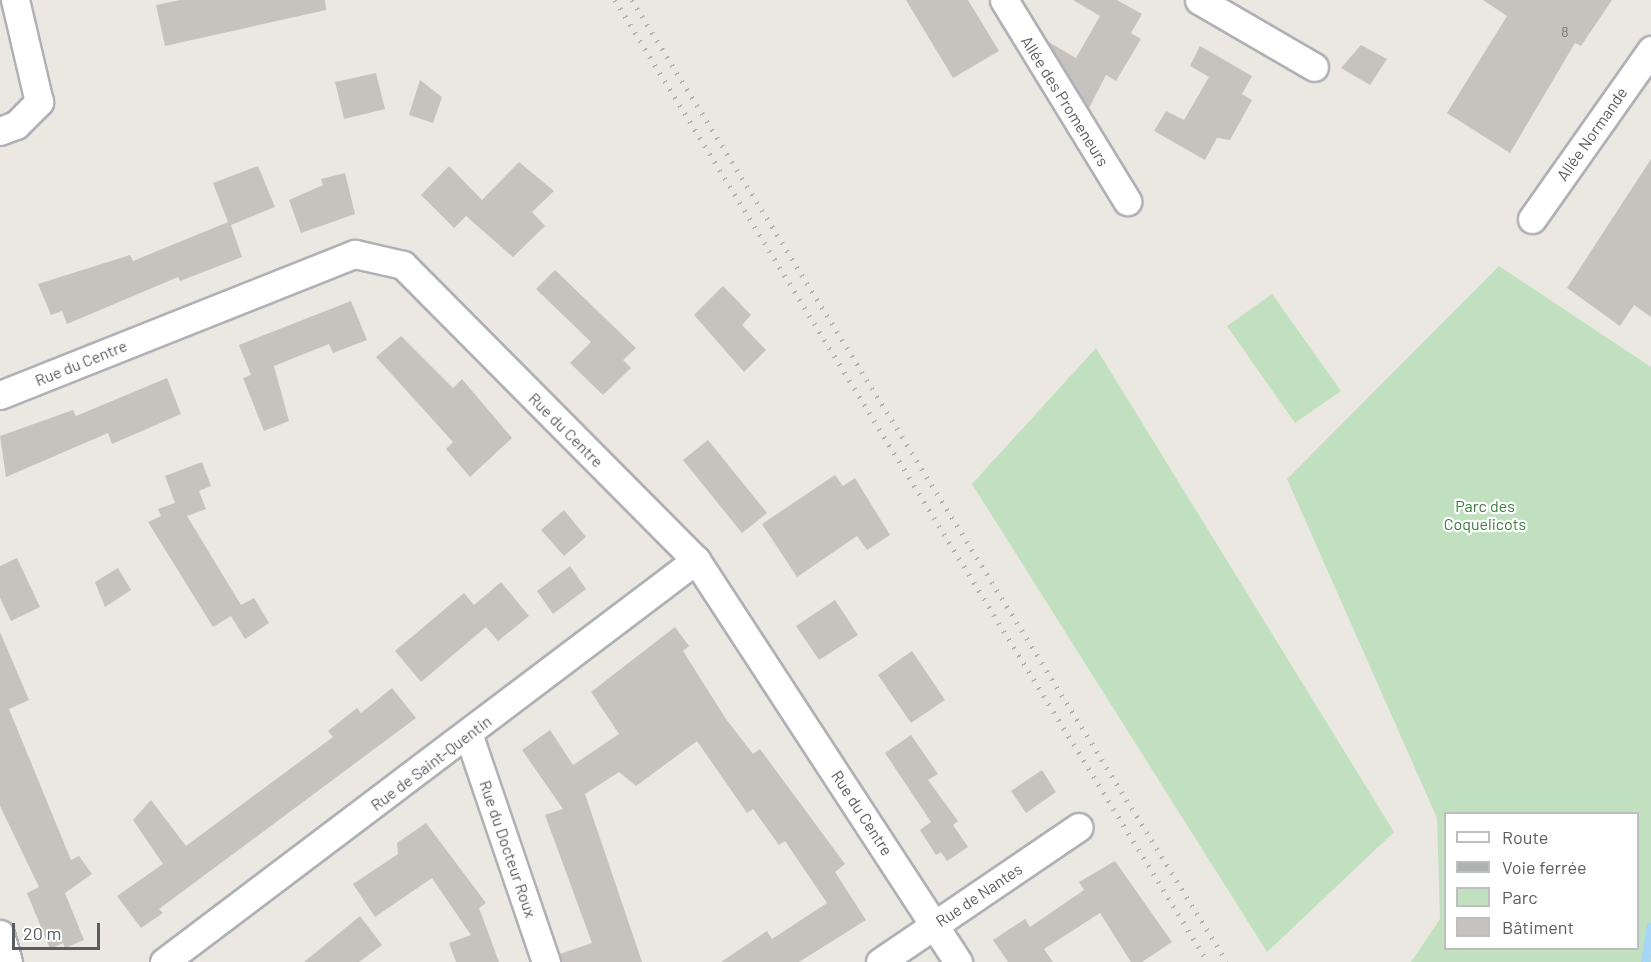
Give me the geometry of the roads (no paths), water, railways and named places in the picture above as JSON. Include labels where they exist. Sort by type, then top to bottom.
[{"type":"street","points":[[0,131],[16,125],[39,102],[15,0]]},
{"type":"street","name":"Allée des Promeneurs","points":[[1004,0],[1127,201]]},
{"type":"street","points":[[1199,0],[1314,67]]},
{"type":"street","name":"Allée Normande","points":[[1532,219],[1651,50]]},
{"type":"street","name":"Rue du Centre","points":[[0,395],[355,254],[403,265],[696,560],[958,962]]},
{"type":"street","name":"Rue de Saint-Quentin","points":[[164,962],[469,736],[696,560]]},
{"type":"street","name":"Rue du Docteur Roux","points":[[469,736],[546,962]]},
{"type":"street","name":"Rue de Nantes","points":[[880,962],[1079,827]]},
{"type":"street","points":[[0,934],[8,962]]},
{"type":"waterway","points":[[1645,962],[1651,926]]},
{"type":"railway","points":[[615,0],[1208,962]]},
{"type":"railway","points":[[632,0],[1227,962]]},
{"type":"park label","name":"Parc des Coquelicots","points":[[1485,515]]}]
